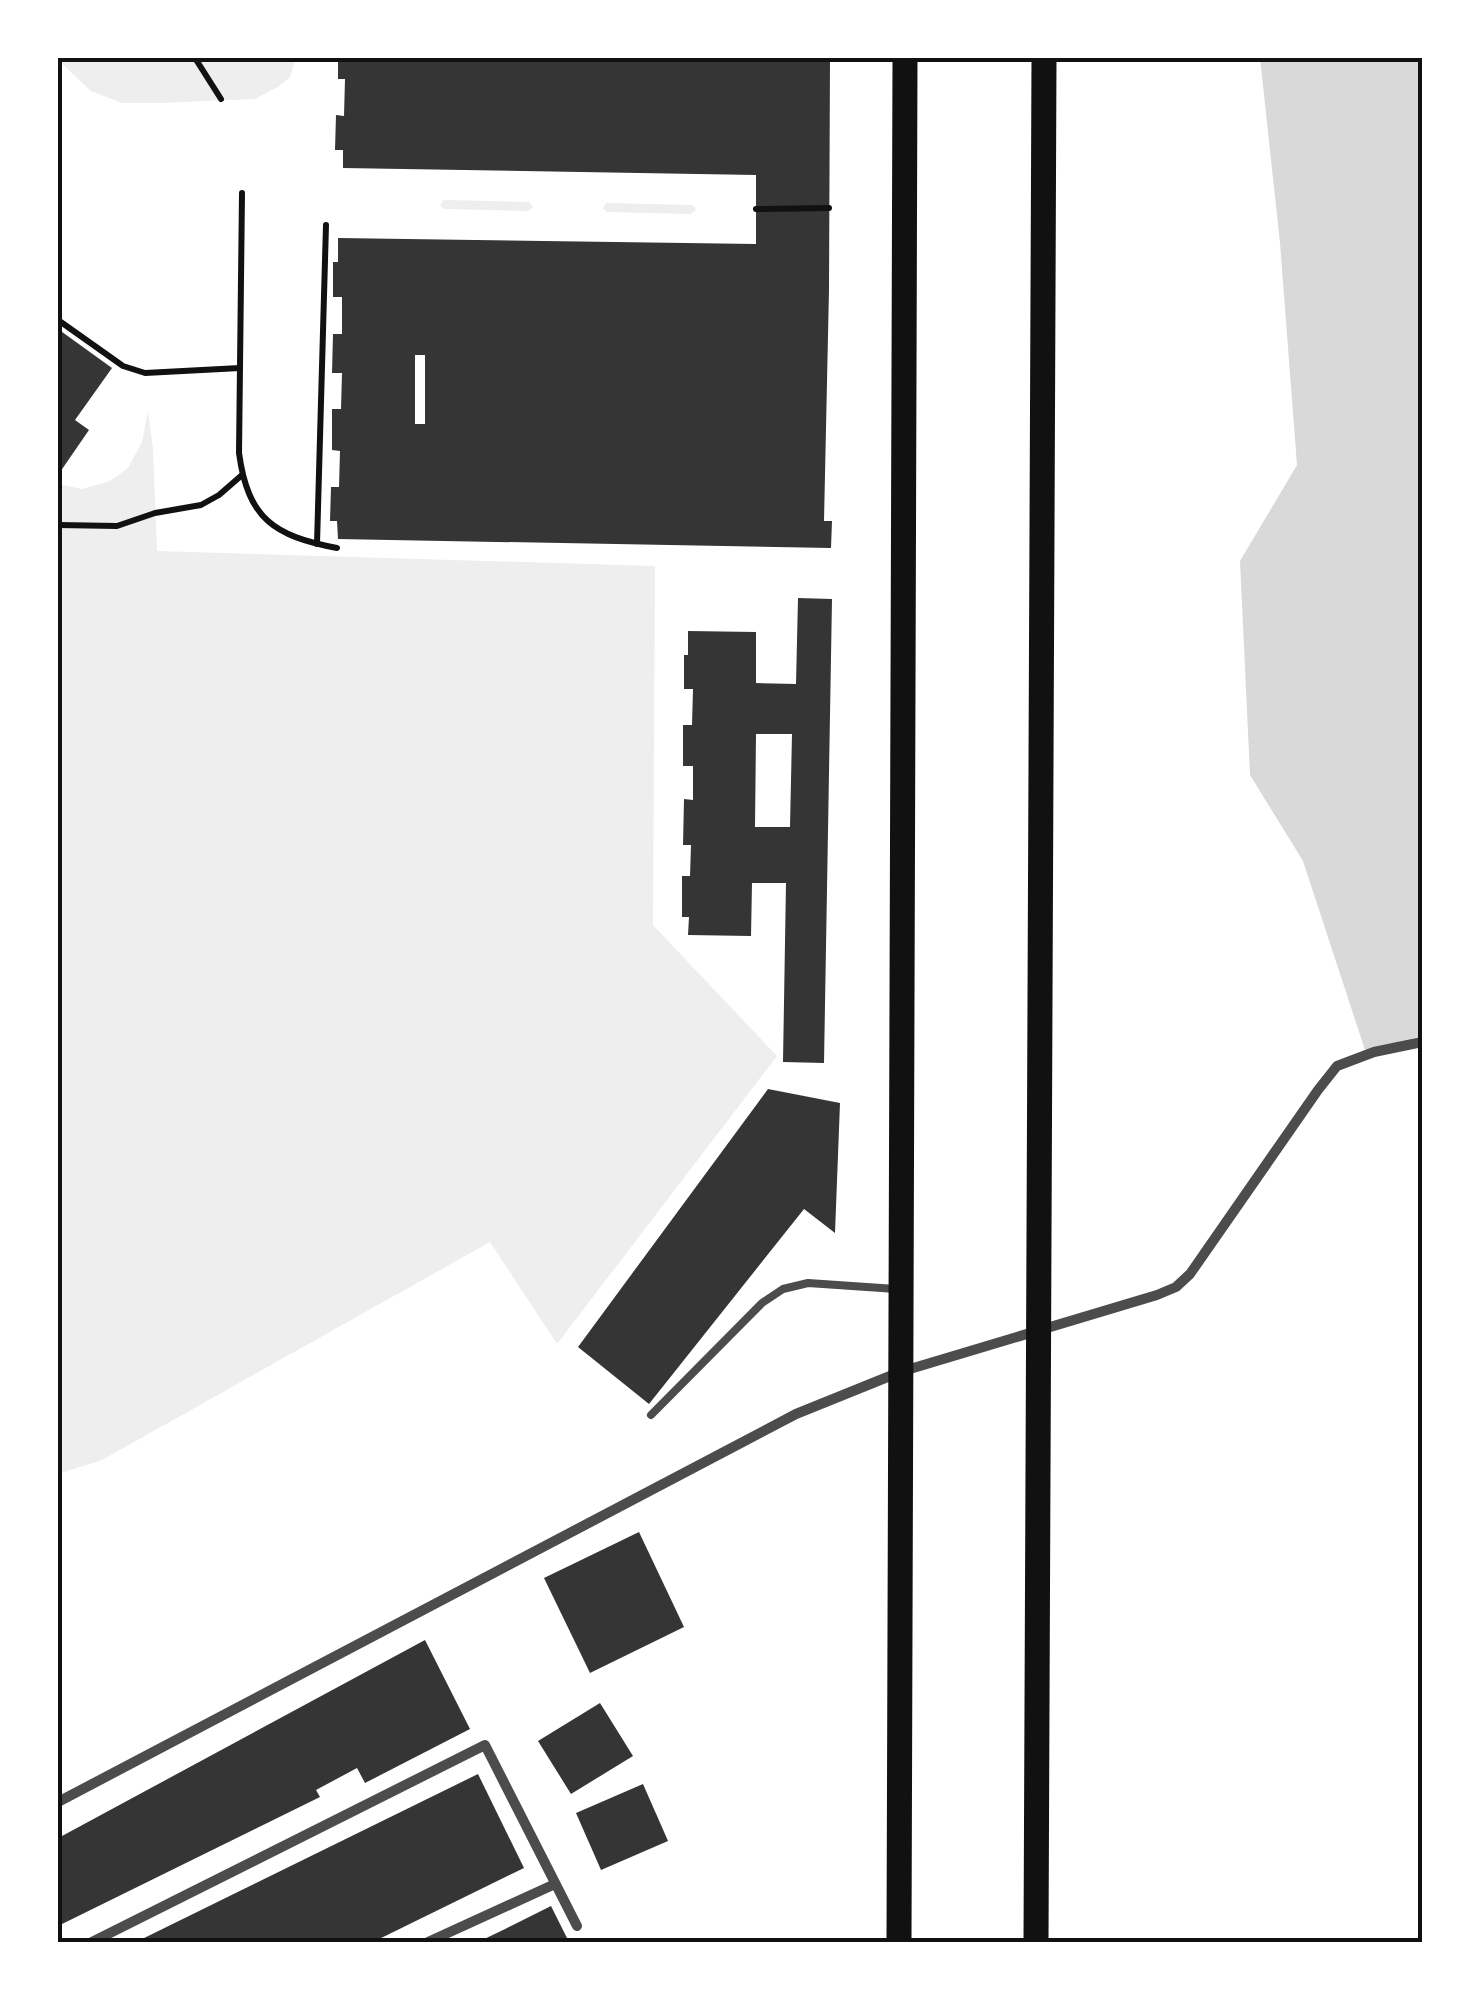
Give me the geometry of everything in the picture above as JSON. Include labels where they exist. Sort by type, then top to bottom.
[{"type":"main road","points":[[898,1942],[906,58]]},
{"type":"main road","points":[[1036,1942],[1044,58]]},
{"type":"street","points":[[58,1802],[796,1414],[900,1372],[1176,1286],[1190,1274],[1337,1066],[1374,1052],[1422,1042]]},
{"type":"street","points":[[92,1942],[485,1745],[577,1926]]},
{"type":"street","points":[[428,1942],[555,1884]]},
{"type":"lane","points":[[651,1415],[762,1303],[783,1289],[808,1283],[901,1289]]},
{"type":"path","points":[[195,58],[222,99]]},
{"type":"path","points":[[242,193],[242,475],[251,503],[274,526],[303,542],[337,548]]},
{"type":"path","points":[[756,209],[830,208]]},
{"type":"path","points":[[318,544],[326,226]]},
{"type":"path","points":[[58,320],[123,366],[135,370],[240,368]]},
{"type":"path","points":[[58,526],[117,526],[155,513],[201,505],[242,475]]},
{"type":"shaded area","points":[[58,58],[296,58],[290,77],[255,99],[122,103],[91,91]]},
{"type":"shaded area","points":[[1260,58],[1422,58],[1422,1036],[1365,1050],[1303,861],[1250,775],[1240,561],[1297,465],[1280,243]]},
{"type":"shaded area","points":[[444,200],[529,202],[533,207],[528,211],[444,209],[440,205]]},
{"type":"shaded area","points":[[606,203],[692,205],[696,209],[691,214],[607,212],[603,208]]},
{"type":"shaded area","points":[[148,411],[157,551],[655,566],[653,925],[777,1056],[557,1344],[490,1242],[102,1460],[58,1474],[58,484],[82,489],[110,481],[128,468],[142,442]]},
{"type":"building","points":[[338,58],[830,58],[824,521],[832,521],[831,548],[338,539],[337,521],[330,521],[331,487],[339,487],[340,451],[332,450],[332,409],[341,409],[342,373],[332,373],[333,334],[342,334],[342,297],[333,297],[338,238],[756,244],[756,175],[343,168],[343,150],[335,150],[336,115],[344,116],[345,79],[338,79]],"holes":[[[415,355],[425,355],[425,424],[415,424]]]},
{"type":"building","points":[[58,329],[112,368],[75,420],[89,430],[58,475]]},
{"type":"building","points":[[798,598],[832,599],[824,1063],[783,1062],[786,883],[752,883],[751,936],[688,935],[689,917],[682,917],[682,876],[690,876],[691,845],[683,845],[684,799],[693,800],[693,766],[683,766],[683,725],[692,725],[693,689],[684,689],[688,631],[756,632],[756,683],[796,684]],"holes":[[[756,734],[792,734],[790,827],[755,827]]]},
{"type":"building","points":[[768,1089],[840,1103],[835,1233],[804,1209],[649,1404],[578,1347]]},
{"type":"building","points":[[639,1532],[684,1627],[590,1673],[544,1578]]},
{"type":"building","points":[[425,1640],[470,1729],[365,1783],[357,1768],[316,1790],[320,1797],[58,1926],[58,1826],[62,1836]]},
{"type":"building","points":[[600,1703],[633,1756],[571,1794],[538,1741]]},
{"type":"building","points":[[478,1774],[524,1868],[373,1942],[136,1942]]},
{"type":"building","points":[[643,1784],[668,1841],[601,1870],[576,1813]]},
{"type":"building","points":[[551,1906],[569,1942],[478,1942],[503,1930]]}]
